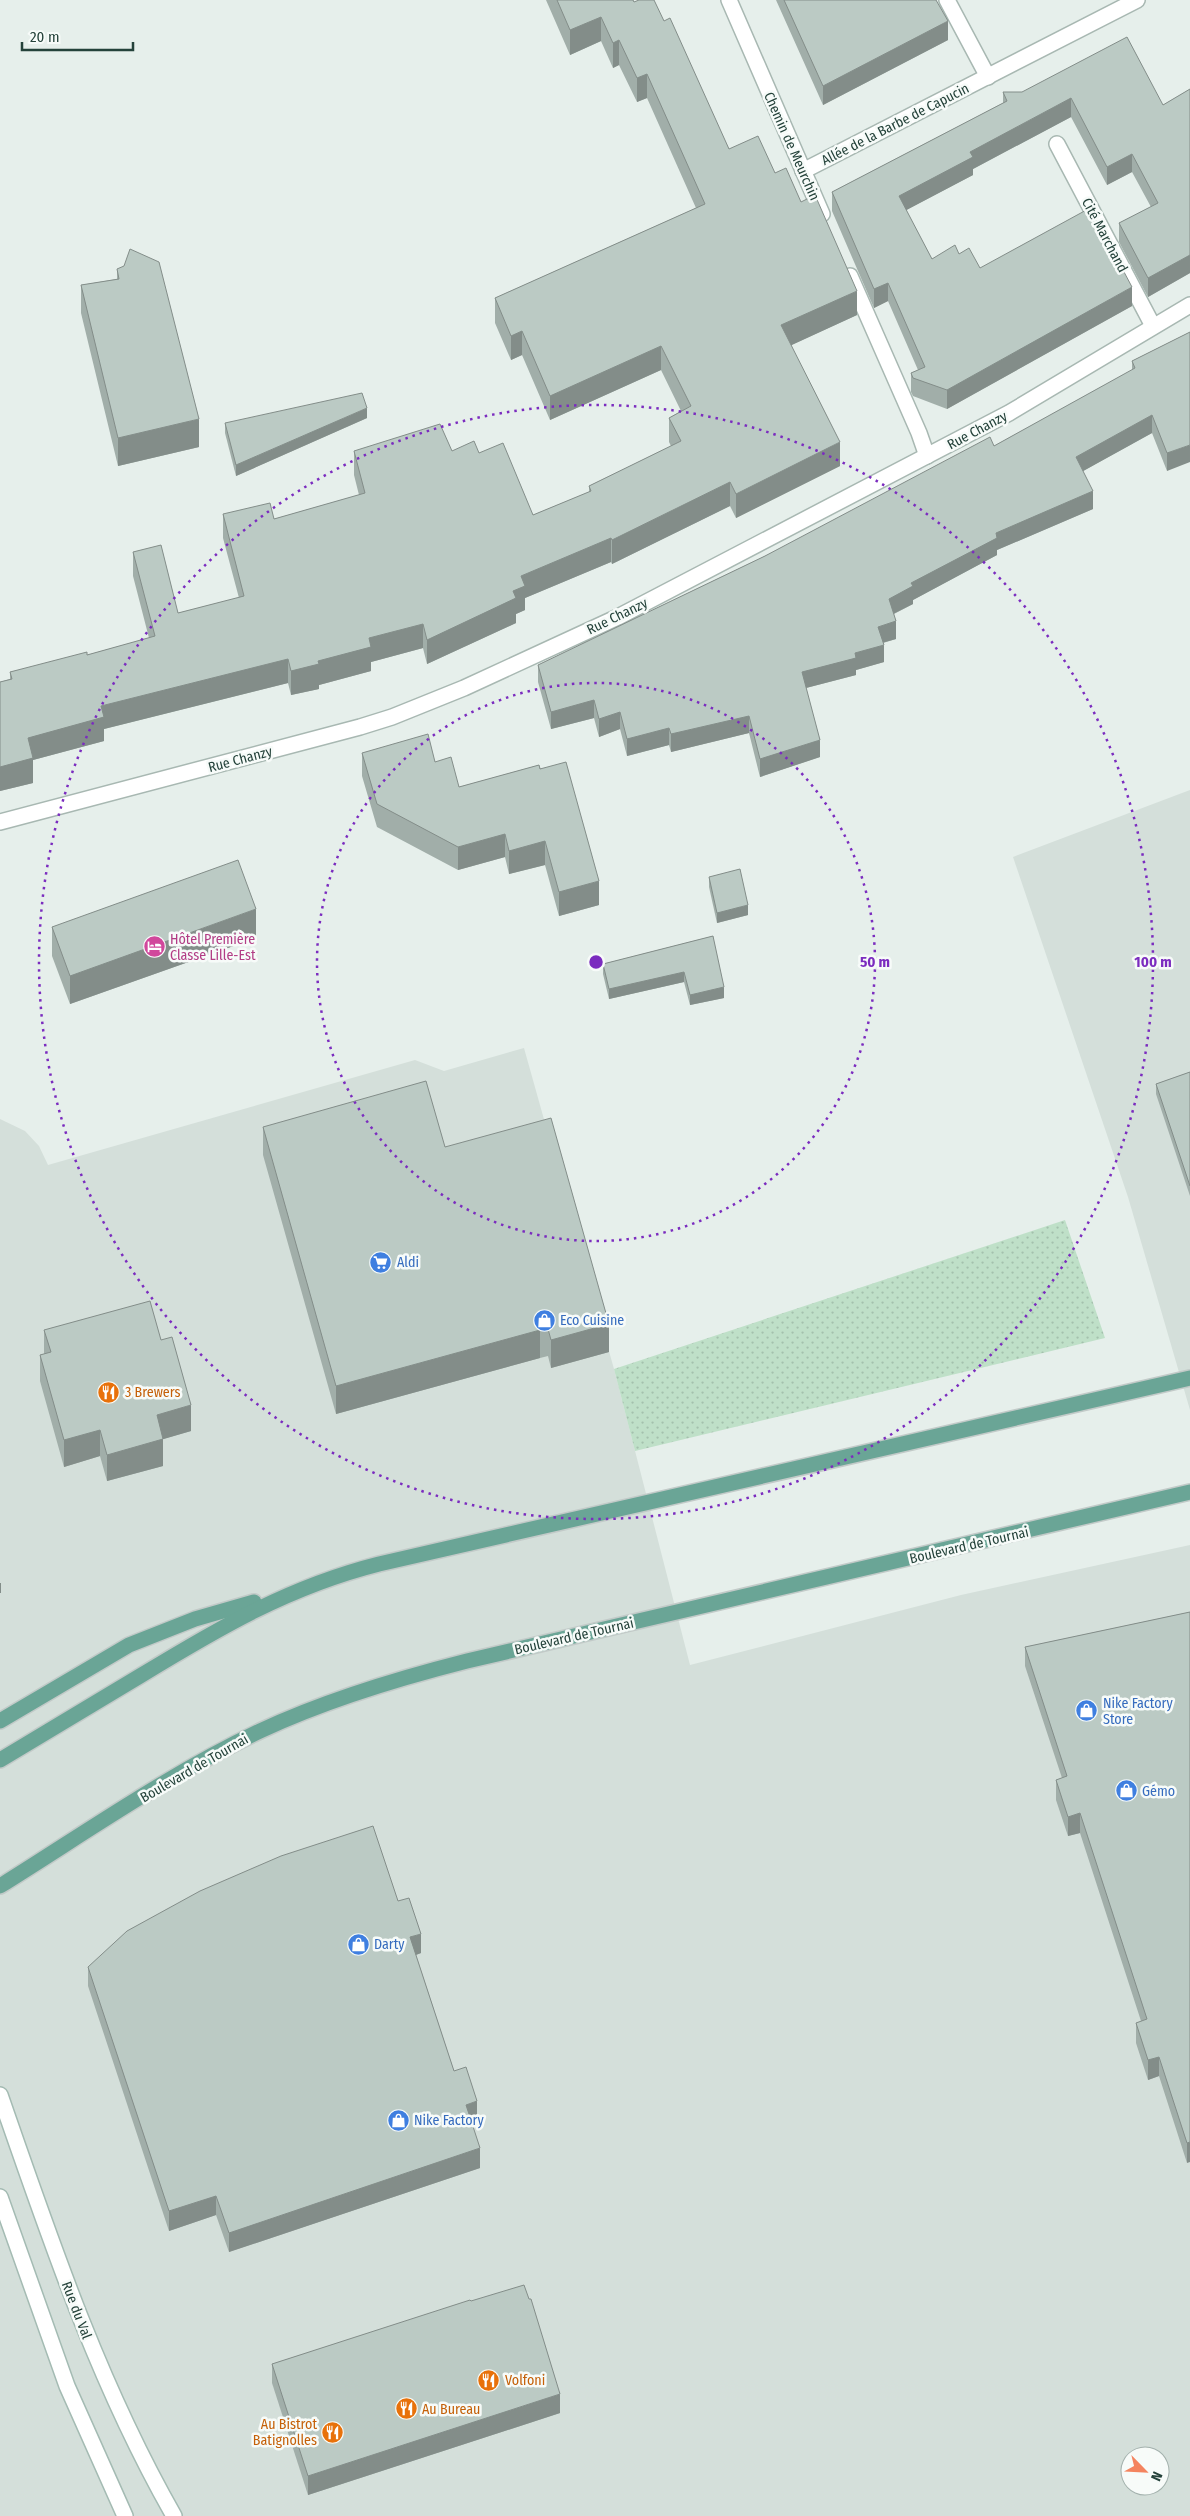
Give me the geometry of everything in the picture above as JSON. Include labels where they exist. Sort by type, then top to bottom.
[{"type":"main road","points":[[0,1721],[108,1656],[152,1635],[195,1619],[379,1564],[1190,1378]]},
{"type":"main road","name":"Boulevard de Tournai","points":[[0,1886],[166,1783],[229,1747],[297,1715],[372,1688],[467,1660],[1190,1492]]},
{"type":"main road","points":[[0,1760],[212,1632],[296,1590]]},
{"type":"street","name":"Chemin de Meurchin","points":[[729,0],[827,225]]},
{"type":"street","points":[[947,0],[988,77]]},
{"type":"street","name":"Allée de la Barbe de Capucin","points":[[803,171],[1137,0]]},
{"type":"street","name":"Cité Marchand","points":[[1057,144],[1153,326]]},
{"type":"street","points":[[843,261],[919,433],[927,456]]},
{"type":"street","name":"Rue Chanzy","points":[[0,822],[326,737],[416,708],[618,617],[927,456],[1073,376],[1190,305]]},
{"type":"street","name":"Rue du Val","points":[[0,2095],[42,2216],[97,2360],[114,2401],[174,2516]]},
{"type":"street","points":[[0,2196],[68,2386],[125,2516]]},
{"type":"shaded area","points":[[1190,790],[1190,1410],[1128,1197],[1013,857]]},
{"type":"shaded area","points":[[524,1048],[614,1369],[690,1665],[961,1595],[1190,1545],[1190,2516],[0,2516],[0,1119],[25,1131],[39,1146],[48,1165],[415,1060],[444,1071]]},
{"type":"green space","points":[[1065,1220],[1105,1338],[635,1451],[614,1369]]},
{"type":"building","points":[[557,0],[633,0],[634,2],[654,0],[664,21],[670,18],[729,149],[758,136],[775,173],[786,168],[801,202],[815,195],[857,291],[781,325],[840,442],[736,494],[730,482],[612,540],[611,538],[521,576],[525,586],[513,591],[516,598],[427,640],[423,624],[369,638],[371,647],[318,661],[319,664],[291,671],[288,659],[101,706],[104,717],[28,738],[33,758],[0,767],[0,682],[12,679],[10,672],[87,652],[87,655],[155,636],[133,552],[161,545],[178,613],[244,596],[223,514],[270,503],[274,519],[365,493],[354,451],[440,424],[452,451],[474,441],[479,453],[503,443],[533,515],[591,491],[589,486],[681,441],[669,418],[691,406],[661,346],[550,396],[522,331],[511,336],[495,298],[705,204],[647,74],[637,78],[619,40],[613,43],[601,17],[570,30]]},
{"type":"building","points":[[784,0],[936,0],[948,21],[823,86]]},
{"type":"building","points":[[1127,37],[1163,105],[1190,89],[1190,255],[1148,278],[1119,223],[1158,203],[1132,154],[1107,167],[1071,98],[970,152],[973,157],[899,196],[932,259],[955,245],[959,254],[969,248],[980,268],[1090,208],[1132,287],[947,390],[913,378],[911,373],[925,367],[888,283],[874,289],[832,192],[1007,101],[1003,92],[1022,92]]},
{"type":"building","points":[[130,249],[159,262],[199,419],[118,438],[81,285],[119,279],[117,269],[124,266]]},
{"type":"building","points":[[1190,332],[1190,445],[1167,453],[1152,415],[1076,457],[1093,491],[996,533],[997,538],[911,583],[913,586],[889,599],[896,621],[878,627],[884,645],[855,653],[856,658],[802,672],[820,740],[760,759],[749,716],[671,734],[669,728],[627,739],[620,712],[599,719],[594,700],[551,712],[538,665],[765,556],[990,437],[994,446],[1135,368],[1132,361]]},
{"type":"building","points":[[362,393],[367,408],[236,465],[225,423]]},
{"type":"building","points":[[428,734],[435,762],[451,757],[459,787],[539,765],[540,769],[566,762],[599,881],[559,892],[545,841],[509,851],[505,834],[458,847],[377,804],[362,753]]},
{"type":"building","points":[[238,860],[256,909],[70,976],[52,927]]},
{"type":"building","points":[[740,869],[748,905],[717,913],[709,877]]},
{"type":"building","points":[[713,936],[724,987],[690,995],[684,972],[609,989],[603,964]]},
{"type":"building","points":[[1190,1072],[1190,1186],[1156,1084]]},
{"type":"building","points":[[426,1081],[445,1147],[551,1118],[609,1324],[551,1340],[548,1329],[540,1330],[336,1386],[263,1127]]},
{"type":"building","name":"3 Brewers","points":[[150,1301],[161,1340],[172,1337],[191,1405],[157,1415],[163,1439],[107,1455],[100,1430],[64,1440],[40,1355],[51,1352],[44,1330]]},
{"type":"building","points":[[1190,1612],[1190,2142],[1187,2143],[1159,2057],[1148,2060],[1136,2023],[1147,2019],[1080,1813],[1068,1817],[1056,1780],[1067,1776],[1025,1647]]},
{"type":"building","points":[[373,1826],[398,1901],[409,1898],[421,1934],[410,1937],[454,2071],[466,2067],[477,2101],[466,2105],[480,2148],[229,2233],[216,2196],[169,2211],[88,1967],[127,1931],[200,1891],[281,1856]]},
{"type":"building","points":[[524,2285],[529,2299],[531,2299],[560,2394],[308,2476],[272,2364],[470,2300]]},
{"type":"place","name":"Hôtel Première Classe Lille-Est","points":[[154,947]]},
{"type":"place","name":"Aldi","points":[[381,1262]]},
{"type":"place","name":"Eco Cuisine","points":[[544,1320]]},
{"type":"place","name":"3 Brewers","points":[[109,1392]]},
{"type":"place","name":"Nike Factory Store","points":[[1087,1711]]},
{"type":"place","name":"Gémo","points":[[1126,1791]]},
{"type":"place","name":"Darty","points":[[358,1944]]},
{"type":"place","name":"Nike Factory","points":[[398,2120]]},
{"type":"place","name":"Volfoni","points":[[489,2380]]},
{"type":"place","name":"Au Bureau","points":[[406,2409]]},
{"type":"place","name":"Au Bistrot Batignolles","points":[[333,2432]]}]
